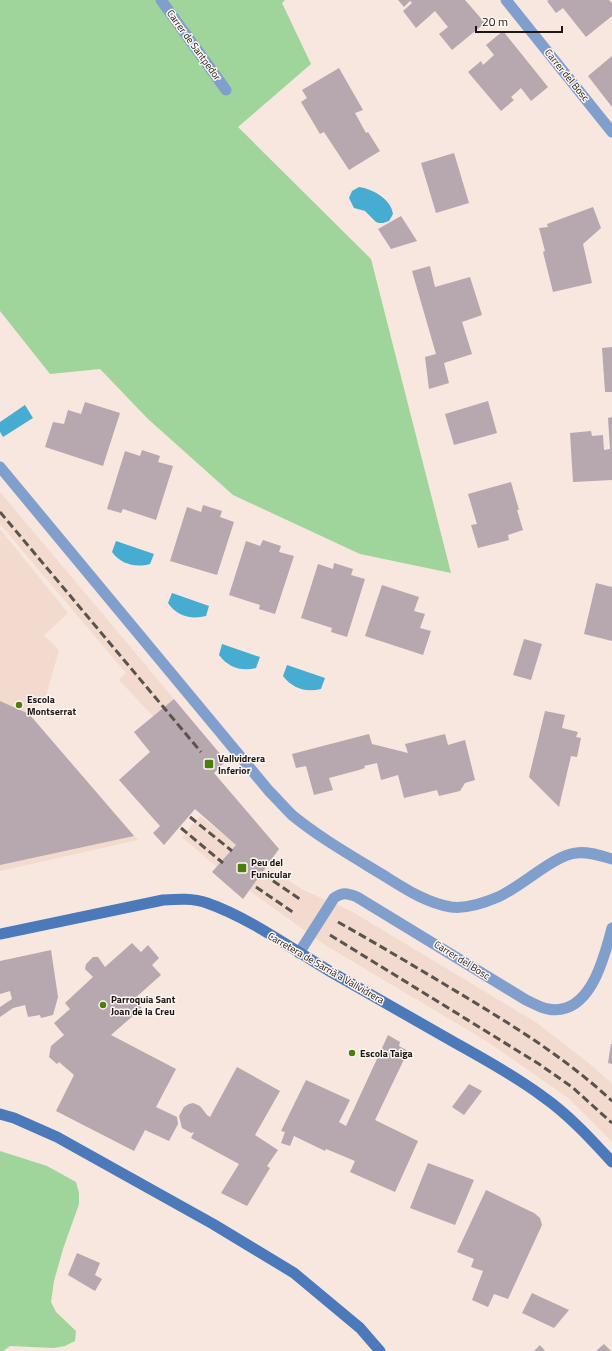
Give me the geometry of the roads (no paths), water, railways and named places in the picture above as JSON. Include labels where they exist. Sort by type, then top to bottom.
[{"type":"main road","name":"Carretera de Sarrià a Vallvidrera","points":[[0,934],[163,900],[180,898],[206,902],[229,912],[471,1052],[543,1096],[586,1133],[612,1162]]},
{"type":"main road","points":[[0,1114],[14,1118],[57,1137],[214,1224],[294,1273],[360,1328],[380,1351]]},
{"type":"street","name":"Carrer de Santpedor","points":[[161,0],[226,90]]},
{"type":"street","name":"Carrer del Bosc","points":[[506,0],[612,132]]},
{"type":"street","points":[[0,466],[269,791],[291,814],[313,831],[412,892],[435,903],[452,907],[470,906],[499,897],[560,858],[576,852],[595,854],[612,859]]},
{"type":"street","name":"Carrer del Bosc","points":[[299,953],[334,898],[340,894],[348,894],[357,897],[526,1000],[547,1009],[556,1010],[568,1008],[583,997],[596,978],[612,928]]},
{"type":"water","points":[[359,187],[375,192],[385,199],[392,209],[393,214],[389,221],[383,223],[376,222],[365,211],[354,208],[349,198],[352,191]]},
{"type":"water","points":[[25,405],[33,418],[3,437],[0,432],[0,422]]},
{"type":"water","points":[[116,541],[154,554],[150,564],[139,566],[120,560],[112,552]]},
{"type":"water","points":[[172,593],[209,606],[206,616],[190,617],[180,614],[168,603]]},
{"type":"water","points":[[222,644],[260,657],[256,668],[240,669],[226,663],[219,655]]},
{"type":"water","points":[[287,665],[325,678],[321,689],[305,690],[291,684],[283,676]]},
{"type":"railway","points":[[0,512],[201,752]]},
{"type":"railway","points":[[190,817],[232,851]]},
{"type":"railway","points":[[181,828],[223,863]]},
{"type":"railway","points":[[263,874],[301,900]]},
{"type":"railway","points":[[256,887],[294,913]]},
{"type":"railway","points":[[338,922],[384,948],[519,1030],[576,1070],[612,1101]]},
{"type":"railway","points":[[330,935],[539,1064],[572,1087],[612,1123]]},
{"type":"place","name":"Escola Montserrat","points":[[19,705]]},
{"type":"place","name":"Vallvidrera Inferior","points":[[209,764]]},
{"type":"place","name":"Peu del Funicular","points":[[242,868]]},
{"type":"place","name":"Parroquia Sant Joan de la Creu","points":[[103,1005]]},
{"type":"place","name":"Escola Taiga","points":[[352,1053]]}]
